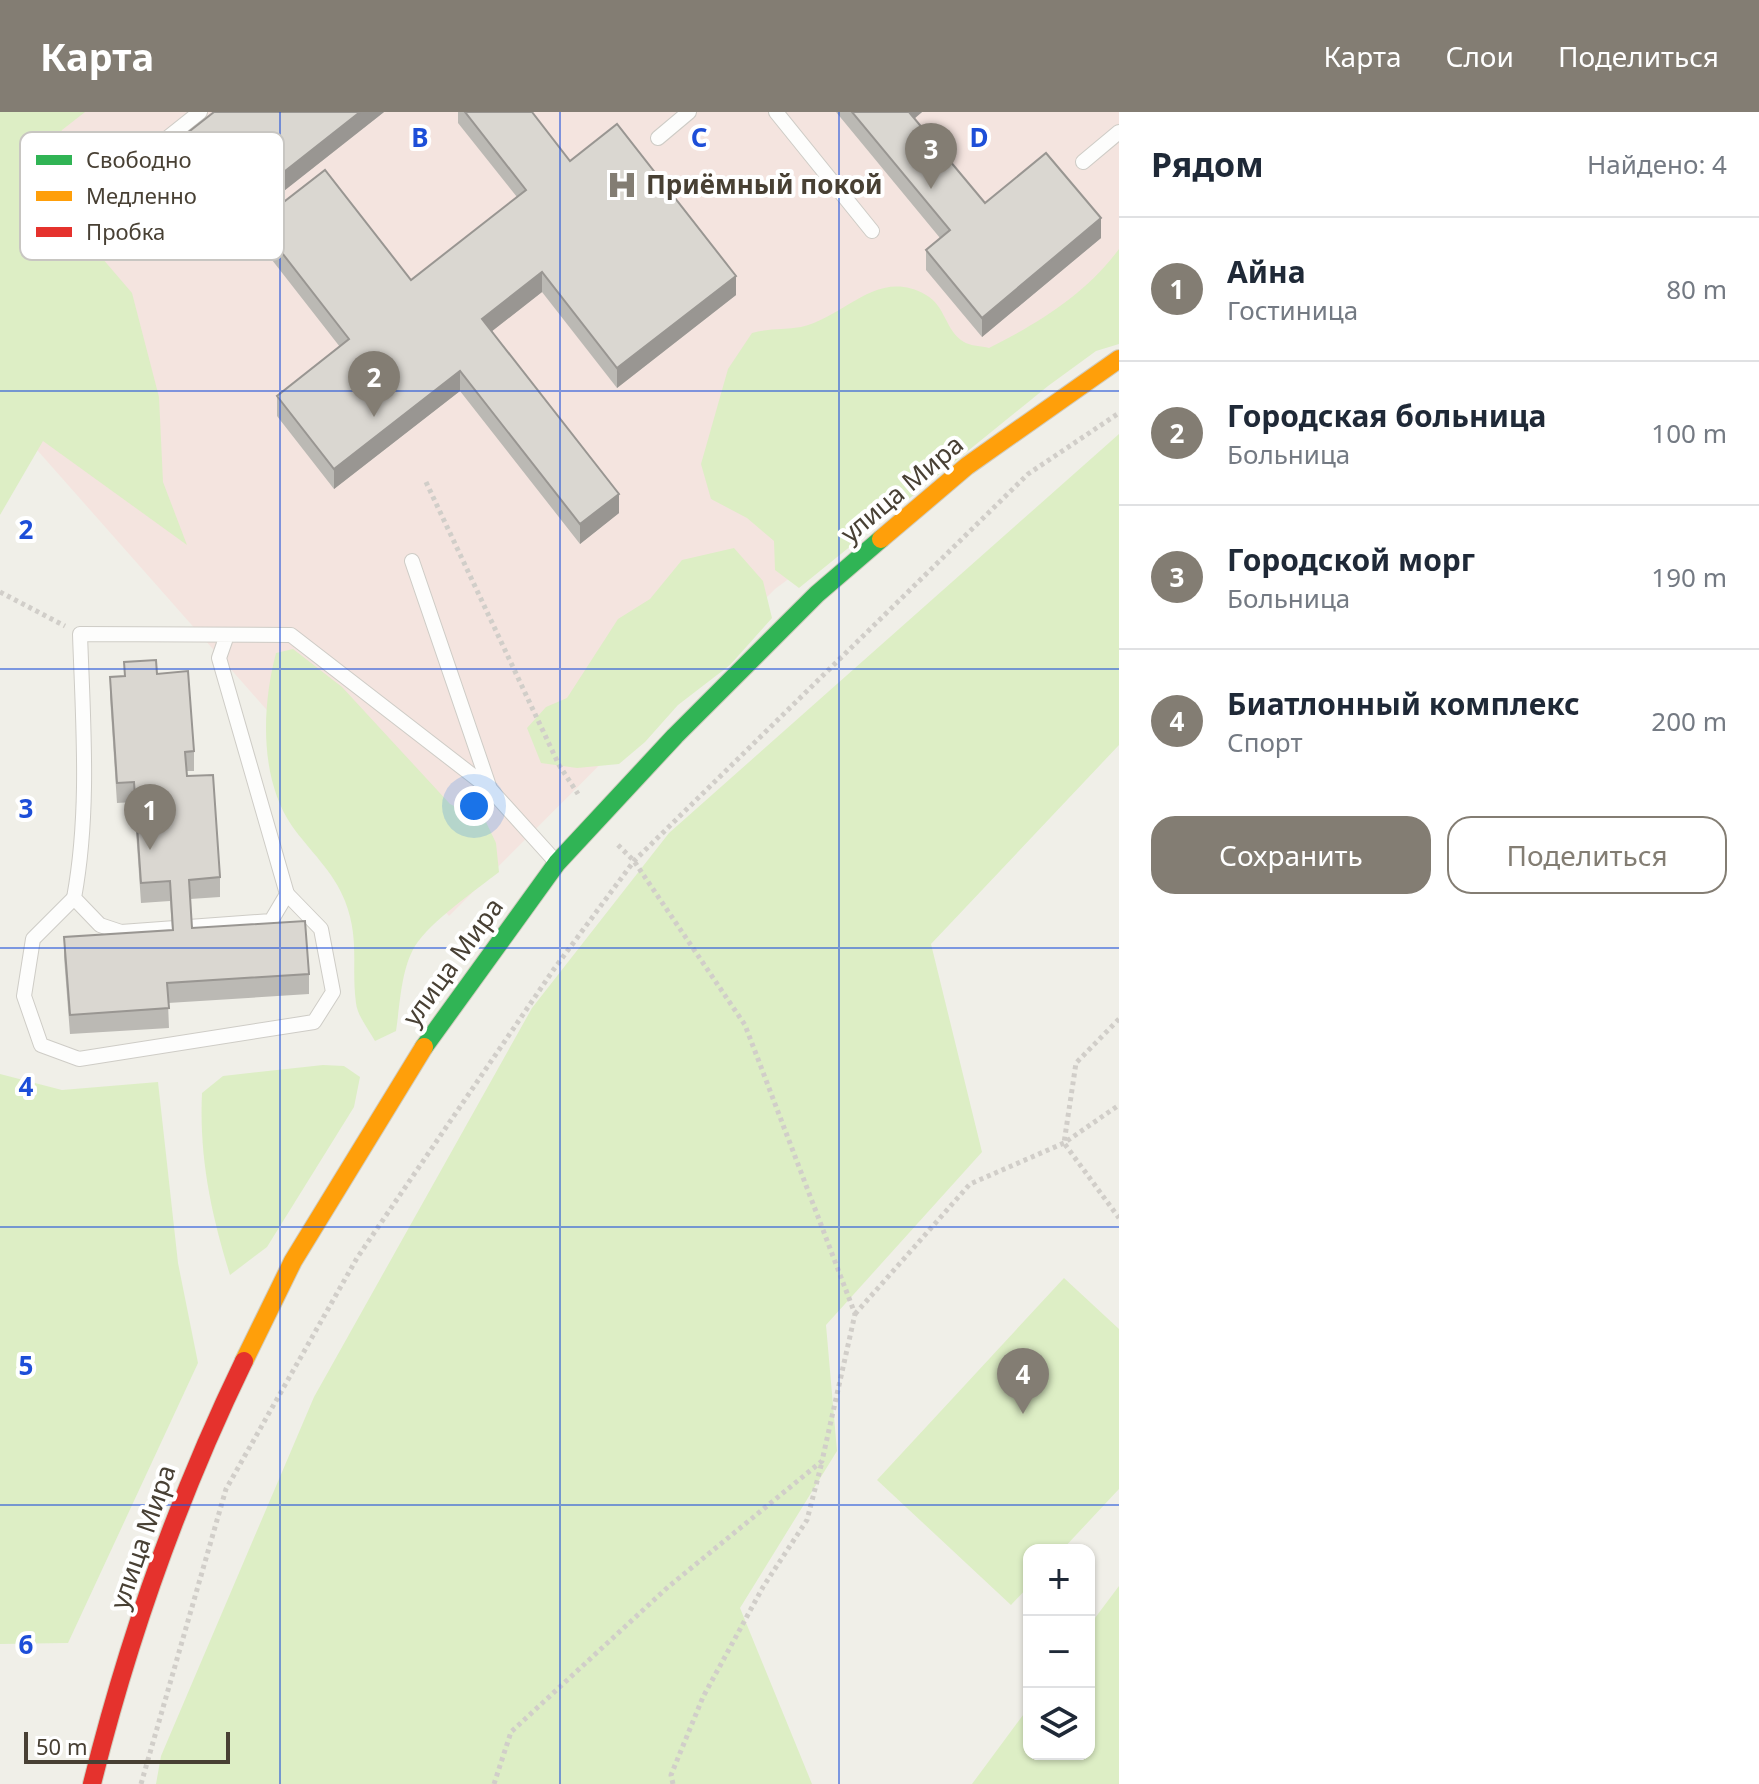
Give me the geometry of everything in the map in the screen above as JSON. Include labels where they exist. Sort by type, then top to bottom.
[{"type":"main road","name":"улица Мира","points":[[92,1784],[111,1708],[202,1447],[293,1261],[433,1032],[557,863],[817,594],[967,466],[1119,359]]},
{"type":"lane","points":[[175,132],[200,112]]},
{"type":"lane","points":[[658,138],[689,112]]},
{"type":"lane","points":[[776,112],[872,231]]},
{"type":"lane","points":[[1083,162],[1119,132]]},
{"type":"lane","points":[[412,561],[490,789]]},
{"type":"lane","points":[[227,635],[219,658],[287,894],[321,929],[333,992],[314,1022],[79,1059],[41,1045],[24,996],[33,939],[74,898],[83,848],[85,790],[80,634],[291,635],[490,789],[557,863]]},
{"type":"lane","points":[[74,898],[100,925],[121,932],[271,921],[287,894]]},
{"type":"path","points":[[141,1784],[226,1489],[357,1258],[554,969],[634,861],[1028,474],[1119,413]]},
{"type":"path","points":[[426,482],[559,765],[595,821],[634,861],[745,1025],[855,1314]]},
{"type":"path","points":[[0,592],[80,634]]},
{"type":"path","points":[[1119,1019],[1076,1063],[1064,1143],[1119,1218]]},
{"type":"path","points":[[673,1784],[671,1775],[703,1697],[763,1587],[807,1520],[855,1314],[970,1184],[1064,1143],[1119,1105]]},
{"type":"path","points":[[494,1784],[511,1732],[668,1587],[822,1461]]},
{"type":"shaded area","points":[[82,112],[1119,112],[1119,326],[1075,365],[775,589],[449,916],[0,408],[0,184],[20,166],[20,260],[284,260],[284,132],[59,132]]},
{"type":"green space","points":[[0,112],[85,112],[61,132],[20,132],[20,260],[104,260],[132,293],[159,397],[163,482],[187,545],[43,441],[0,515]]},
{"type":"green space","points":[[1119,249],[1119,344],[1096,351],[1048,386],[799,588],[775,570],[774,541],[747,518],[711,499],[701,464],[728,369],[752,333],[801,327],[817,322],[877,290],[908,288],[933,300],[953,332],[964,342],[989,348],[1025,329],[1076,294]]},
{"type":"green space","points":[[1119,434],[1119,745],[931,944],[982,1152],[826,1325],[837,1451],[740,1608],[812,1784],[156,1784],[161,1756],[314,1397],[532,1008],[669,833]]},
{"type":"green space","points":[[734,548],[763,581],[772,618],[730,665],[678,705],[645,742],[619,764],[577,768],[541,763],[527,728],[546,707],[567,698],[618,619],[650,599],[682,560]]},
{"type":"green space","points":[[293,649],[342,687],[450,804],[486,822],[496,843],[499,872],[442,917],[415,946],[404,976],[396,1031],[375,1041],[357,1008],[354,940],[345,901],[334,880],[281,807],[269,764],[266,718],[271,674],[276,653]]},
{"type":"green space","points":[[323,1065],[344,1066],[360,1077],[354,1107],[267,1247],[230,1275],[208,1185],[202,1140],[202,1093],[223,1076]]},
{"type":"green space","points":[[0,1074],[62,1090],[158,1082],[178,1263],[198,1363],[68,1643],[0,1644]]},
{"type":"green space","points":[[1064,1278],[1119,1329],[1119,1489],[1068,1544],[1023,1544],[1023,1592],[1011,1605],[877,1480]]},
{"type":"green space","points":[[1119,1586],[1119,1784],[972,1784],[1023,1715],[1023,1760],[1095,1760],[1095,1618]]},
{"type":"building","points":[[214,112],[360,112],[284,172],[284,132],[189,132]]},
{"type":"building","points":[[465,112],[532,112],[570,161],[617,124],[736,276],[617,368],[542,272],[482,319],[619,494],[580,524],[460,371],[334,469],[277,396],[349,339],[284,255],[284,202],[325,170],[411,280],[526,190]]},
{"type":"building","points":[[852,112],[909,112],[985,203],[1046,153],[1101,218],[982,318],[926,250],[950,230]]},
{"type":"building","points":[[156,660],[157,674],[188,671],[194,751],[185,752],[187,776],[213,775],[220,877],[189,880],[192,928],[305,921],[309,974],[167,983],[169,1008],[70,1015],[64,937],[173,930],[170,881],[141,883],[134,782],[117,783],[110,677],[125,676],[124,662]]},
{"type":"traffic: fast","points":[[424,1047],[557,863],[675,736],[817,594],[881,539]]},
{"type":"traffic: slow","points":[[881,539],[967,466],[1119,359]]},
{"type":"traffic: slow","points":[[244,1361],[293,1261],[424,1047]]},
{"type":"traffic: jam","points":[[92,1784],[157,1568],[198,1463],[244,1361]]},
{"type":"place","name":"Приёмный покой","points":[[622,185]]},
{"type":"place","name":"Городской морг","points":[[931,189]]},
{"type":"place","name":"Городская больница","points":[[374,417]]},
{"type":"place","name":"Айна","points":[[150,850]]},
{"type":"place","name":"Биатлонный комплекс","points":[[1023,1414]]}]
